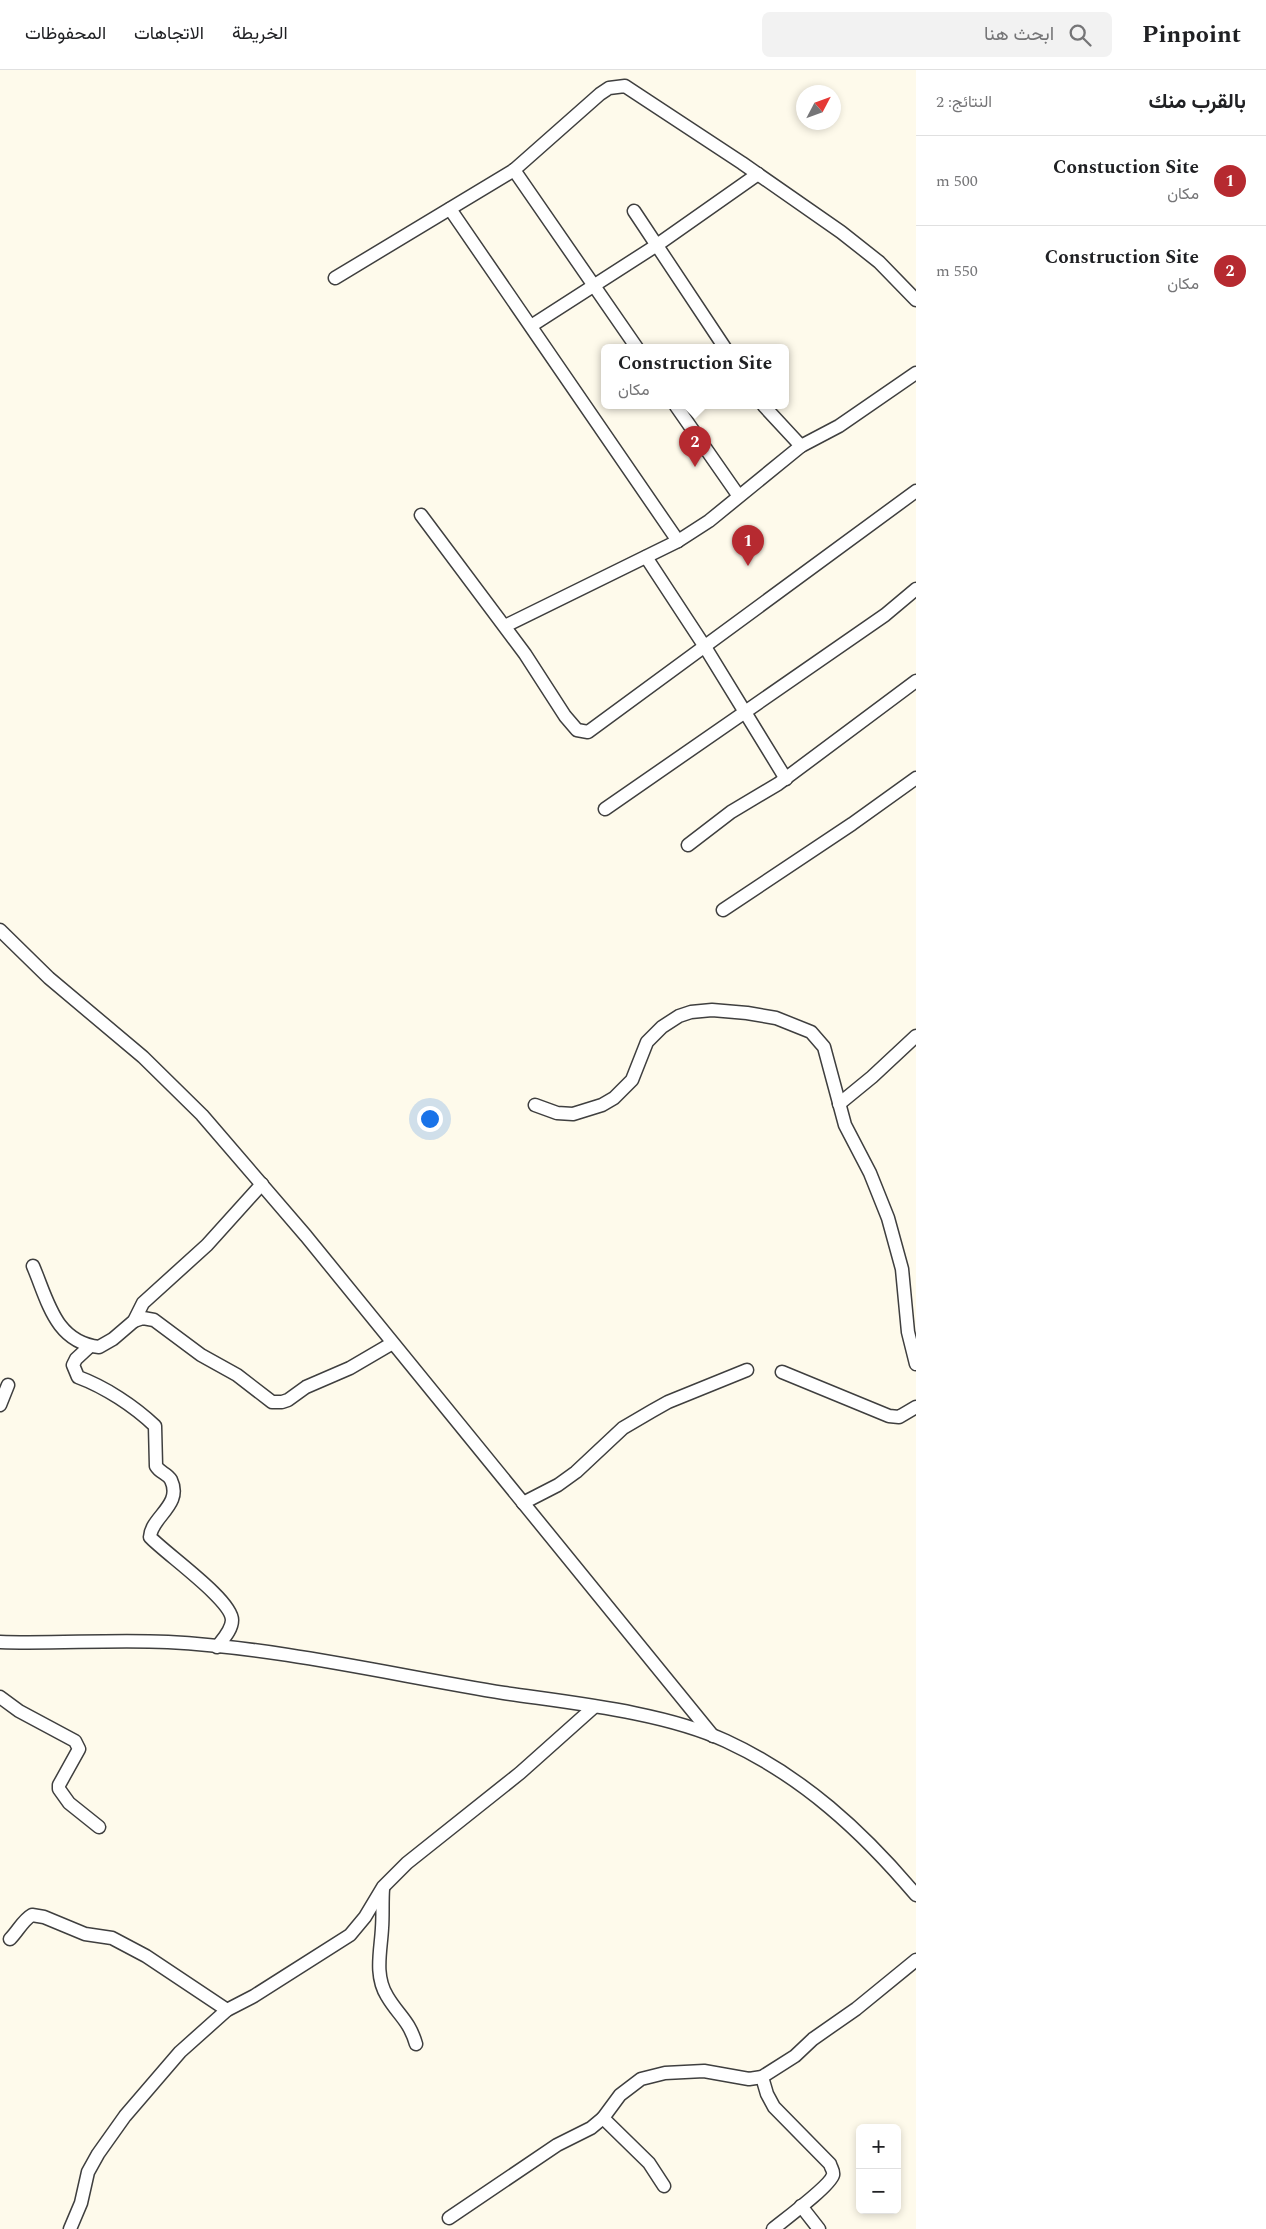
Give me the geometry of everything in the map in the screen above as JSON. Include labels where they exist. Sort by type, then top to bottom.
[{"type":"street","points":[[335,278],[514,170],[600,94],[609,88],[625,86],[758,174],[841,232],[879,262],[916,300]]},
{"type":"street","points":[[514,170],[634,344]]},
{"type":"street","points":[[531,326],[657,245],[758,174]]},
{"type":"street","points":[[450,209],[678,542]]},
{"type":"street","points":[[634,211],[722,344]]},
{"type":"street","points":[[505,626],[678,542],[801,446],[839,426],[916,373]]},
{"type":"street","points":[[678,409],[738,495]]},
{"type":"street","points":[[767,409],[801,446]]},
{"type":"street","points":[[421,515],[505,626],[565,716],[577,730],[588,732],[916,491]]},
{"type":"street","points":[[646,557],[705,647],[786,778]]},
{"type":"street","points":[[605,809],[745,714],[885,615],[916,588]]},
{"type":"street","points":[[688,844],[731,812],[786,778],[916,681]]},
{"type":"street","points":[[723,910],[852,824],[916,778]]},
{"type":"street","points":[[0,930],[49,978],[168,1081],[202,1115],[262,1184],[713,1736]]},
{"type":"street","points":[[535,1105],[557,1113],[573,1114],[602,1105],[614,1098],[632,1080],[644,1047],[662,1027],[679,1016],[700,1010],[747,1013],[776,1018],[811,1032],[824,1047],[845,1125],[870,1173],[888,1218],[902,1269],[908,1332],[916,1364]]},
{"type":"street","points":[[839,1104],[916,1036]]},
{"type":"street","points":[[134,1321],[143,1303],[207,1245],[262,1184]]},
{"type":"street","points":[[33,1266],[54,1314],[64,1332],[72,1339],[90,1346],[99,1347],[134,1321],[143,1318],[154,1320],[201,1356],[237,1375],[272,1402],[288,1400],[306,1387],[350,1368],[392,1344]]},
{"type":"street","points":[[90,1346],[76,1359],[73,1365],[78,1377],[90,1382],[127,1405],[155,1426],[156,1466],[159,1471],[171,1480],[174,1491],[166,1510],[154,1525],[150,1537],[205,1584],[229,1609],[232,1616],[231,1627],[218,1647]]},
{"type":"street","points":[[523,1503],[558,1485],[576,1472],[623,1428],[668,1402],[747,1370]]},
{"type":"street","points":[[782,1372],[889,1416],[899,1417],[916,1407]]},
{"type":"street","points":[[0,1405],[8,1385]]},
{"type":"street","points":[[0,1642],[168,1642],[278,1654],[651,1718],[713,1736],[740,1748],[791,1777],[844,1817],[916,1895]]},
{"type":"street","points":[[0,1697],[19,1711],[75,1741],[79,1749],[77,1756],[58,1789],[69,1803],[99,1827]]},
{"type":"street","points":[[70,2229],[81,2203],[88,2172],[103,2146],[125,2116],[180,2052],[227,2010],[254,1996],[350,1935],[365,1917],[383,1887],[407,1863],[520,1772],[594,1707]]},
{"type":"street","points":[[692,1708],[740,1748]]},
{"type":"street","points":[[383,1887],[382,1927],[378,1962],[380,1977],[387,1996],[406,2018],[416,2044]]},
{"type":"street","points":[[10,1939],[21,1929],[25,1919],[32,1915],[44,1917],[85,1934],[112,1938],[146,1956],[227,2010]]},
{"type":"street","points":[[449,2218],[557,2145],[591,2128],[603,2118],[620,2095],[641,2079],[665,2073],[704,2071],[750,2079],[762,2077],[795,2056],[916,1960]]},
{"type":"street","points":[[762,2077],[767,2094],[774,2107],[830,2164],[834,2172],[828,2183],[773,2229]]},
{"type":"street","points":[[603,2118],[649,2163],[664,2186]]},
{"type":"street","points":[[800,2206],[819,2229]]},
{"type":"place","name":"Construction Site","points":[[695,467]]},
{"type":"place","name":"Constuction Site","points":[[748,566]]}]
